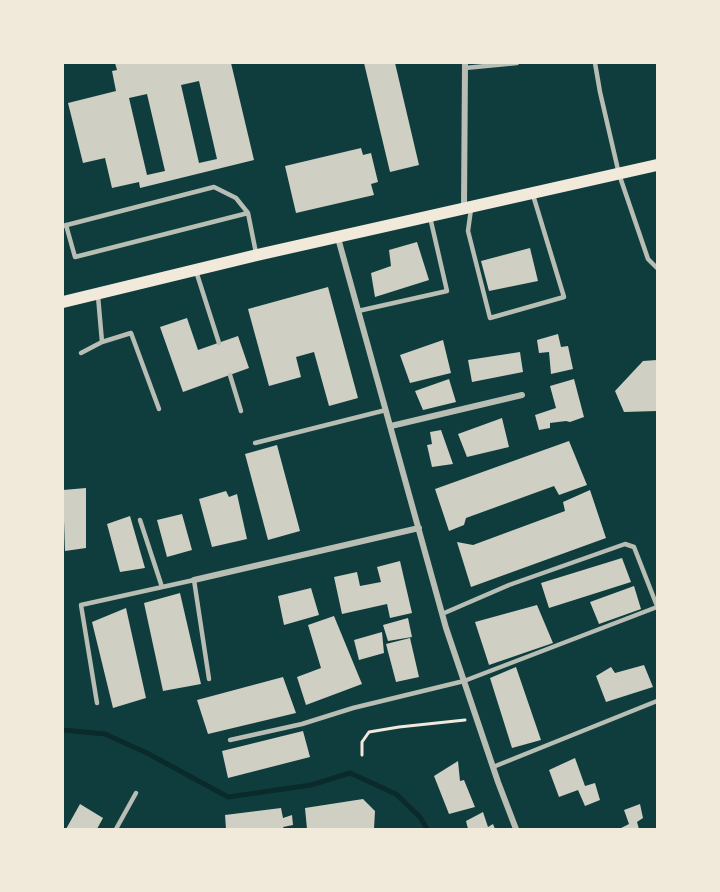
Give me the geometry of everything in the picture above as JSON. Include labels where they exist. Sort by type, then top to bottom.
[{"type":"main road","points":[[63,302],[257,255],[657,165]]},
{"type":"street","points":[[465,65],[467,207]]},
{"type":"street","points":[[338,238],[442,614],[492,767],[516,829]]},
{"type":"street","points":[[391,426],[522,395]]},
{"type":"street","points":[[194,580],[419,528]]},
{"type":"lane","points":[[465,65],[518,63]]},
{"type":"lane","points":[[595,63],[619,174],[648,258],[657,268]]},
{"type":"lane","points":[[248,213],[75,257],[65,226],[92,217],[214,187],[236,198],[248,213],[257,255]]},
{"type":"lane","points":[[467,207],[468,231],[490,318],[564,297],[532,193]]},
{"type":"lane","points":[[358,311],[447,291],[430,216]]},
{"type":"lane","points":[[196,270],[219,343]]},
{"type":"lane","points":[[98,294],[102,342]]},
{"type":"lane","points":[[81,353],[102,342],[131,333],[159,409]]},
{"type":"lane","points":[[230,375],[241,411]]},
{"type":"lane","points":[[255,444],[386,410]]},
{"type":"lane","points":[[140,520],[162,587]]},
{"type":"lane","points":[[230,740],[302,724],[353,708],[464,681],[657,607],[634,547],[625,544],[509,585],[442,614]]},
{"type":"lane","points":[[97,703],[81,605],[194,580],[209,679]]},
{"type":"lane","points":[[492,767],[657,701]]},
{"type":"lane","points":[[116,829],[136,793]]},
{"type":"path","points":[[363,755],[362,742],[369,732],[476,718]]},
{"type":"building","points":[[115,63],[231,63],[254,160],[140,188],[139,182],[112,188],[105,158],[83,163],[68,103],[116,91],[112,71],[117,70]],"holes":[[[199,81],[217,159],[199,163],[181,85]],[[147,94],[165,171],[147,175],[129,98]]]},
{"type":"building","points":[[364,63],[395,63],[419,165],[390,172]]},
{"type":"building","points":[[361,148],[363,155],[371,153],[378,182],[371,184],[374,195],[296,213],[285,166]]},
{"type":"building","points":[[417,242],[429,280],[375,297],[371,273],[391,266],[389,250]]},
{"type":"building","points":[[530,248],[538,281],[489,291],[481,261]]},
{"type":"building","points":[[328,287],[358,398],[329,406],[314,352],[296,357],[301,377],[269,386],[248,309]]},
{"type":"building","points":[[187,318],[198,350],[238,336],[249,368],[183,392],[160,327]]},
{"type":"building","points":[[558,334],[561,347],[568,346],[573,369],[551,374],[549,352],[539,353],[537,340]]},
{"type":"building","points":[[443,340],[451,373],[410,383],[400,355]]},
{"type":"building","points":[[520,352],[523,372],[472,382],[468,360]]},
{"type":"building","points":[[657,360],[657,411],[624,412],[615,391],[643,361]]},
{"type":"building","points":[[449,379],[456,402],[423,410],[415,391]]},
{"type":"building","points":[[574,379],[584,417],[570,422],[550,423],[550,428],[539,430],[535,415],[556,408],[550,386]]},
{"type":"building","points":[[502,418],[509,447],[467,457],[458,434]]},
{"type":"building","points":[[441,430],[453,464],[432,467],[427,445],[432,444],[430,432]]},
{"type":"building","points":[[569,441],[587,485],[559,495],[554,486],[466,518],[464,525],[449,531],[435,489]]},
{"type":"building","points":[[277,445],[300,531],[268,540],[245,454]]},
{"type":"building","points":[[86,488],[86,548],[65,551],[63,490]]},
{"type":"building","points":[[590,490],[606,538],[471,587],[457,542],[473,545],[565,511],[563,502]]},
{"type":"building","points":[[226,491],[229,497],[237,494],[247,539],[212,547],[199,499]]},
{"type":"building","points":[[182,514],[192,550],[167,557],[157,520]]},
{"type":"building","points":[[130,516],[145,568],[120,572],[107,524]]},
{"type":"building","points":[[622,558],[631,582],[549,608],[541,583]]},
{"type":"building","points":[[400,561],[412,613],[390,618],[387,604],[342,614],[334,577],[357,572],[360,586],[381,582],[377,567]]},
{"type":"building","points":[[634,586],[641,609],[599,624],[590,602]]},
{"type":"building","points":[[311,588],[319,615],[284,625],[278,596]]},
{"type":"building","points":[[180,593],[201,684],[163,691],[144,603]]},
{"type":"building","points":[[537,605],[553,643],[489,665],[475,622]]},
{"type":"building","points":[[126,608],[146,698],[113,708],[92,622]]},
{"type":"building","points":[[334,616],[362,684],[306,705],[297,677],[321,668],[308,625]]},
{"type":"building","points":[[408,618],[412,637],[388,641],[383,625]]},
{"type":"building","points":[[382,632],[384,653],[359,660],[354,640]]},
{"type":"building","points":[[410,638],[419,677],[396,682],[386,644]]},
{"type":"building","points":[[644,665],[653,687],[606,702],[596,676],[611,667],[615,673]]},
{"type":"building","points":[[516,667],[541,740],[512,748],[490,678]]},
{"type":"building","points":[[283,677],[296,713],[208,734],[197,700]]},
{"type":"building","points":[[303,731],[310,757],[228,778],[222,751]]},
{"type":"building","points":[[575,758],[585,786],[595,783],[600,800],[585,806],[578,790],[559,797],[549,770]]},
{"type":"building","points":[[458,761],[460,781],[464,780],[475,807],[449,814],[434,776]]},
{"type":"building","points":[[363,799],[375,811],[374,829],[307,829],[305,808]]},
{"type":"building","points":[[80,804],[103,818],[97,829],[66,829]]},
{"type":"building","points":[[640,804],[643,818],[637,822],[639,829],[619,829],[629,824],[624,810]]},
{"type":"building","points":[[281,808],[283,818],[292,815],[293,825],[283,827],[284,829],[226,829],[225,815]]},
{"type":"building","points":[[483,812],[488,827],[493,824],[495,829],[468,829],[466,821]]},
{"type":"waterway","points":[[63,730],[105,734],[147,753],[228,797],[311,785],[350,773],[396,794],[420,817],[427,829]]}]
